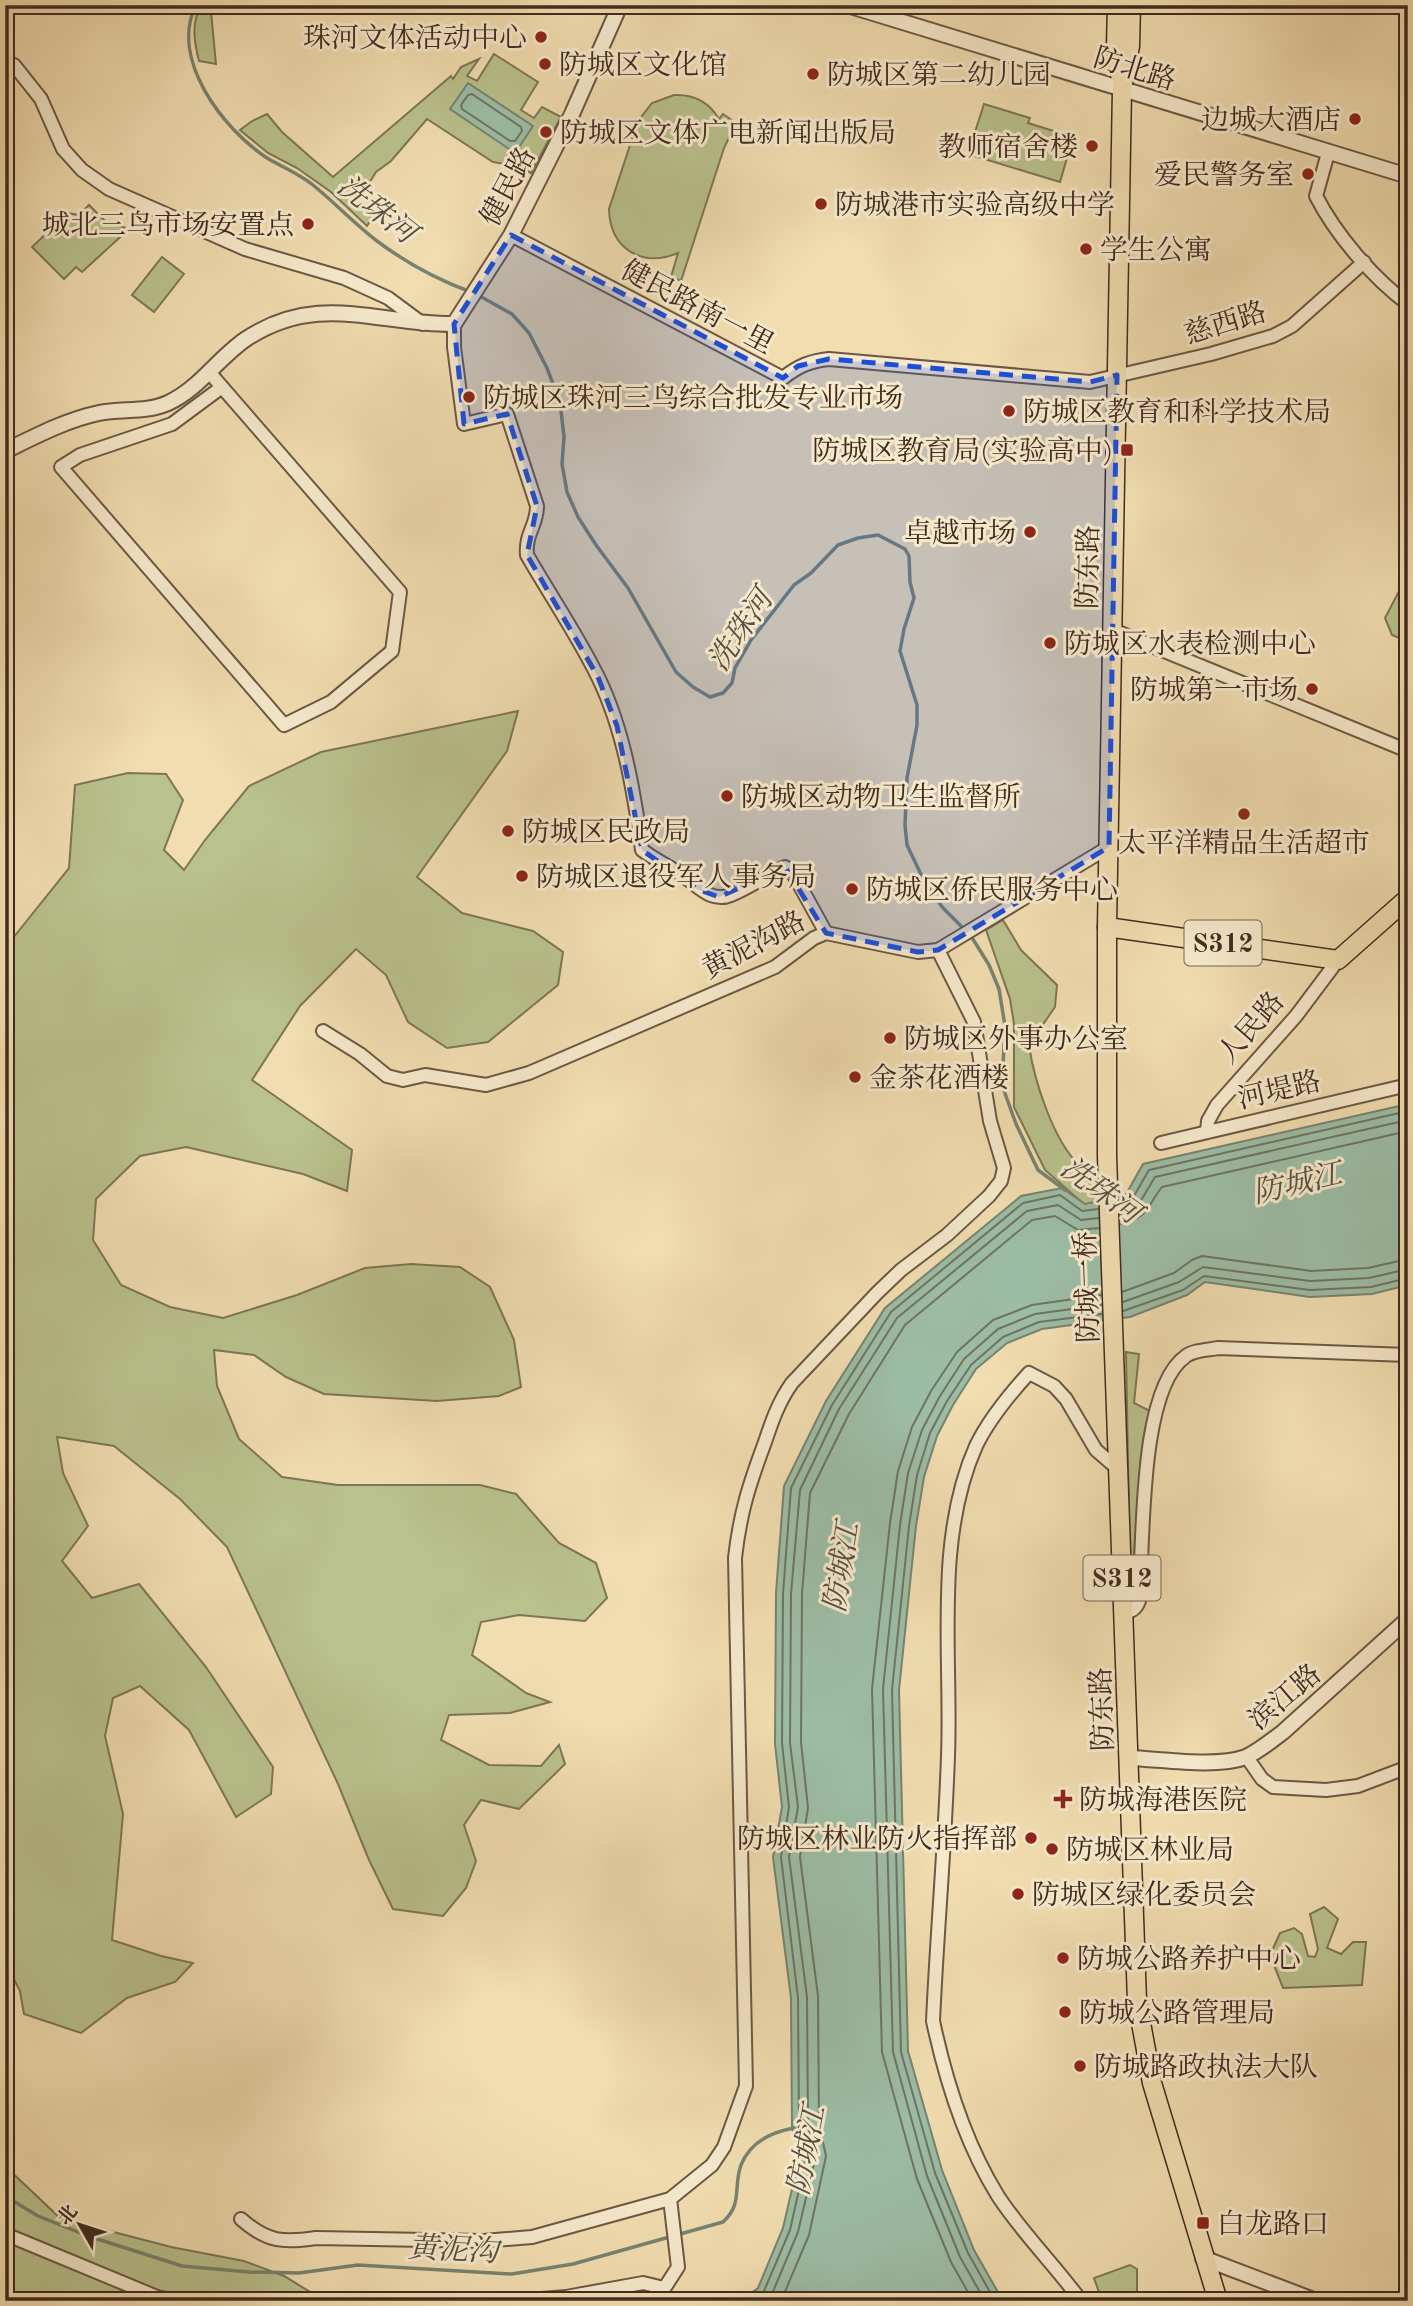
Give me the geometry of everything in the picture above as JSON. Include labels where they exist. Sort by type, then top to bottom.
[{"type":"main road","name":"防东路","points":[[1107,1173],[1107,927],[1122,89],[1116,46],[1117,5]]},
{"type":"main road","name":"防东路","points":[[1122,89],[1130,46],[1131,5]]},
{"type":"main road","name":"人民路","points":[[1107,927],[1338,960],[1408,898]]},
{"type":"main road","name":"防城一桥","points":[[1107,1173],[1116,1399]]},
{"type":"main road","name":"防东路","points":[[1116,1399],[1137,2001],[1152,2083],[1218,2301]]},
{"type":"street","name":"健民路","points":[[458,318],[511,235],[572,114],[620,5]]},
{"type":"street","name":"防北路","points":[[847,5],[1408,176]]},
{"type":"street","points":[[14,65],[41,99],[63,149],[82,170],[109,189],[245,249],[344,278],[388,298],[423,324]]},
{"type":"street","points":[[1328,153],[1316,196],[1332,224],[1391,292],[1408,304]]},
{"type":"street","name":"健民路南一里","points":[[511,235],[783,378],[798,366],[830,359],[1090,382],[1117,374]]},
{"type":"street","name":"慈西路","points":[[1117,374],[1211,354],[1273,336],[1292,326],[1364,261]]},
{"type":"street","points":[[5,451],[78,417],[165,404],[183,395],[245,340],[273,325],[298,317],[323,313],[361,313],[423,324],[458,318],[454,347],[464,424],[507,414],[537,506],[537,516],[526,542],[527,555],[598,677],[617,726],[642,850],[656,861],[682,874],[697,889],[719,897],[731,895],[785,867],[794,875],[826,933]]},
{"type":"street","points":[[209,372],[400,592],[392,651],[331,702],[284,725],[61,467],[80,455],[172,424],[222,387]]},
{"type":"street","points":[[1112,631],[1408,751]]},
{"type":"street","points":[[241,2219],[263,2236],[276,2240],[316,2238],[483,2241],[532,2237],[670,2199],[712,2165],[724,2147],[746,2087],[734,1558],[746,1490],[781,1399],[792,1383],[901,1270],[947,1235],[989,1196],[1000,1181],[1004,1168],[990,1121],[974,1022],[938,950],[1109,847]]},
{"type":"street","name":"黄泥沟路","points":[[323,1031],[360,1054],[387,1076],[403,1080],[425,1075],[486,1085],[529,1073],[775,967],[814,938],[826,933],[918,952],[938,950]]},
{"type":"street","name":"人民路","points":[[1207,1130],[1208,1121],[1217,1105],[1296,1016],[1338,960]]},
{"type":"street","name":"河堤路","points":[[1161,1143],[1207,1130],[1408,1086]]},
{"type":"street","points":[[1123,1612],[1130,1612],[1137,1607],[1139,1601],[1148,1443],[1156,1409],[1175,1366],[1188,1354],[1218,1348],[1408,1355]]},
{"type":"street","points":[[1081,2301],[1000,2198],[979,2164],[942,2062],[933,2021],[948,1755],[950,1547],[955,1511],[976,1447],[1001,1406],[1029,1373],[1054,1386],[1066,1399],[1096,1450],[1118,1469]]},
{"type":"street","name":"滨江路","points":[[1129,1758],[1216,1762],[1246,1756],[1283,1732],[1408,1619]]},
{"type":"street","points":[[1246,1756],[1262,1779],[1273,1787],[1326,1790],[1358,1786],[1408,1768]]},
{"type":"street","points":[[656,2301],[678,2267],[670,2199]]},
{"type":"street","points":[[5,2234],[157,2297],[177,2301]]},
{"type":"street","points":[[1203,2258],[1316,2301]]},
{"type":"street","points":[[517,2301],[566,2297],[643,2283],[664,2288]]},
{"type":"highlighted area","points":[[511,235],[783,378],[798,366],[829,359],[1090,382],[1117,375],[1109,847],[938,950],[918,952],[826,933],[785,867],[719,897],[697,889],[642,850],[617,726],[598,677],[527,555],[537,506],[507,414],[464,424],[454,324]]},
{"type":"shaded area","points":[[201,5],[215,5],[211,12],[216,64],[199,61],[194,33]]},
{"type":"shaded area","points":[[494,54],[538,82],[521,110],[534,118],[542,107],[561,117],[531,173],[521,167],[493,162],[427,119],[391,161],[376,172],[357,203],[372,218],[367,226],[331,192],[297,168],[268,153],[240,130],[267,114],[282,132],[333,177],[451,76],[453,79],[461,67],[479,59],[467,76],[477,81]]},
{"type":"shaded area","points":[[674,95],[700,100],[711,108],[719,119],[723,114],[736,123],[724,148],[681,281],[671,277],[678,253],[652,258],[630,252],[615,235],[609,209],[638,121],[652,103]]},
{"type":"shaded area","points":[[984,104],[1030,118],[1028,123],[1060,133],[1054,153],[1067,158],[1060,182],[968,154]]},
{"type":"shaded area","points":[[89,205],[105,221],[129,229],[82,272],[76,267],[64,279],[32,247],[68,213],[79,215]]},
{"type":"shaded area","points":[[162,257],[184,274],[154,312],[132,295]]},
{"type":"shaded area","points":[[1408,574],[1406,641],[1392,635],[1385,618]]},
{"type":"shaded area","points":[[518,711],[507,751],[417,877],[462,913],[533,931],[563,952],[558,985],[488,1042],[447,1048],[408,1022],[386,975],[356,949],[300,1006],[252,1080],[352,1150],[347,1191],[303,1174],[186,1147],[140,1156],[96,1199],[93,1240],[121,1285],[170,1307],[223,1318],[297,1295],[365,1268],[411,1264],[460,1267],[490,1287],[514,1340],[521,1387],[499,1396],[437,1401],[324,1394],[286,1377],[254,1355],[214,1350],[217,1386],[239,1439],[282,1477],[338,1485],[480,1485],[516,1494],[559,1543],[596,1563],[607,1598],[585,1621],[519,1615],[481,1622],[472,1655],[526,1693],[550,1702],[510,1713],[449,1715],[441,1740],[489,1765],[541,1766],[559,1745],[565,1764],[519,1809],[481,1800],[464,1825],[476,1861],[466,1888],[443,1916],[393,1909],[369,1860],[338,1784],[227,1547],[180,1499],[114,1446],[57,1437],[63,1473],[88,1526],[62,1561],[92,1598],[139,1584],[206,1667],[273,1767],[271,1794],[236,1817],[189,1730],[140,1686],[113,1698],[105,1736],[123,1814],[112,1940],[193,1963],[175,1982],[127,1998],[81,2033],[24,2014],[20,1991],[5,1962],[5,948],[69,868],[75,785],[128,773],[166,774],[183,800],[164,850],[184,870],[249,786],[321,752]]},
{"type":"shaded area","points":[[1003,920],[1021,950],[1057,985],[1055,1007],[1029,1045],[1040,1092],[1053,1125],[1079,1165],[1097,1178],[1098,1201],[1085,1205],[1045,1170],[1014,1107],[1014,1024],[1010,999],[986,930]]},
{"type":"shaded area","points":[[1126,1352],[1139,1354],[1134,1403],[1150,1411],[1143,1445],[1133,1570],[1130,1569]]},
{"type":"shaded area","points":[[1324,1907],[1338,1919],[1327,1948],[1341,1954],[1353,1942],[1366,1942],[1362,1985],[1283,1988],[1270,1955],[1280,1933],[1294,1928],[1302,1934],[1308,1956],[1315,1957],[1318,1949],[1310,1914]]},
{"type":"shaded area","points":[[5,2166],[60,2218],[171,2247],[244,2261],[284,2276],[325,2301],[5,2301]]},
{"type":"shaded area","points":[[1130,2265],[1137,2269],[1137,2301],[1102,2301],[1094,2278]]},
{"type":"water","points":[[468,83],[533,126],[515,153],[450,109]]},
{"type":"water","name":"防城江","points":[[1408,1104],[1408,1285],[1372,1294],[1310,1297],[1205,1282],[1187,1295],[1130,1317],[1042,1329],[1007,1343],[976,1369],[953,1405],[937,1436],[924,1477],[916,1526],[899,1690],[908,2051],[942,2170],[974,2250],[1003,2301],[740,2301],[758,2288],[783,2228],[800,2154],[792,2128],[791,1998],[773,1857],[782,1807],[775,1744],[776,1593],[784,1486],[826,1401],[885,1308],[1021,1196],[1062,1188],[1085,1204],[1125,1196],[1143,1164]]},
{"type":"waterway","name":"洗珠河","points":[[196,5],[189,26],[195,69],[205,91],[234,129],[267,158],[313,185],[388,249],[434,276],[471,292]]},
{"type":"waterway","name":"洗珠河","points":[[478,295],[512,314],[529,333],[560,402],[564,437],[562,464],[567,492],[578,517],[628,588],[676,672],[693,687],[710,697],[723,693],[732,683],[735,668],[751,640],[794,585],[811,573],[838,545],[878,535],[905,549],[909,556],[914,598],[900,651],[917,705],[917,725],[907,778],[907,845],[926,885],[943,908],[965,930]]},
{"type":"waterway","name":"洗珠河","points":[[971,936],[989,965],[999,989],[1005,1026],[1002,1085],[1016,1124],[1038,1170],[1065,1190]]},
{"type":"waterway","name":"黄泥沟","points":[[5,2196],[38,2216],[88,2236],[182,2266],[299,2273],[358,2265],[512,2274],[573,2264],[723,2222],[733,2209],[741,2165],[750,2150],[770,2135],[794,2128]]},
{"type":"place","name":"珠河文体活动中心","points":[[541,37]]},
{"type":"place","name":"防城区文化馆","points":[[545,64]]},
{"type":"place","name":"防城区第二幼儿园","points":[[813,74]]},
{"type":"place","name":"边城大酒店","points":[[1355,119]]},
{"type":"place","name":"防城区文体广电新闻出版局","points":[[546,132]]},
{"type":"place","name":"教师宿舍楼","points":[[1092,146]]},
{"type":"place","name":"爱民警务室","points":[[1308,174]]},
{"type":"place","name":"防城港市实验高级中学","points":[[821,204]]},
{"type":"place","name":"城北三鸟市场安置点","points":[[308,224]]},
{"type":"place","name":"学生公寓","points":[[1086,249]]},
{"type":"place","name":"防城区珠河三鸟综合批发专业市场","points":[[469,397]]},
{"type":"place","name":"防城区教育和科学技术局","points":[[1009,411]]},
{"type":"place","name":"防城区教育局(实验高中)","points":[[1127,450]]},
{"type":"place","name":"卓越市场","points":[[1030,532]]},
{"type":"place","name":"防城区水表检测中心","points":[[1050,643]]},
{"type":"place","name":"防城第一市场","points":[[1312,689]]},
{"type":"place","name":"防城区动物卫生监督所","points":[[727,796]]},
{"type":"place","name":"太平洋精品生活超市","points":[[1244,814]]},
{"type":"place","name":"防城区民政局","points":[[508,831]]},
{"type":"place","name":"防城区退役军人事务局","points":[[522,876]]},
{"type":"place","name":"防城区侨民服务中心","points":[[852,889]]},
{"type":"place","name":"防城区外事办公室","points":[[890,1038]]},
{"type":"place","name":"金茶花酒楼","points":[[855,1077]]},
{"type":"place","name":"防城海港医院","points":[[1063,1799]]},
{"type":"place","name":"防城区林业防火指挥部","points":[[1031,1838]]},
{"type":"place","name":"防城区林业局","points":[[1052,1849]]},
{"type":"place","name":"防城区绿化委员会","points":[[1018,1894]]},
{"type":"place","name":"防城公路养护中心","points":[[1063,1958]]},
{"type":"place","name":"防城公路管理局","points":[[1065,2012]]},
{"type":"place","name":"防城路政执法大队","points":[[1080,2066]]},
{"type":"place","name":"白龙路口","points":[[1203,2223]]}]
